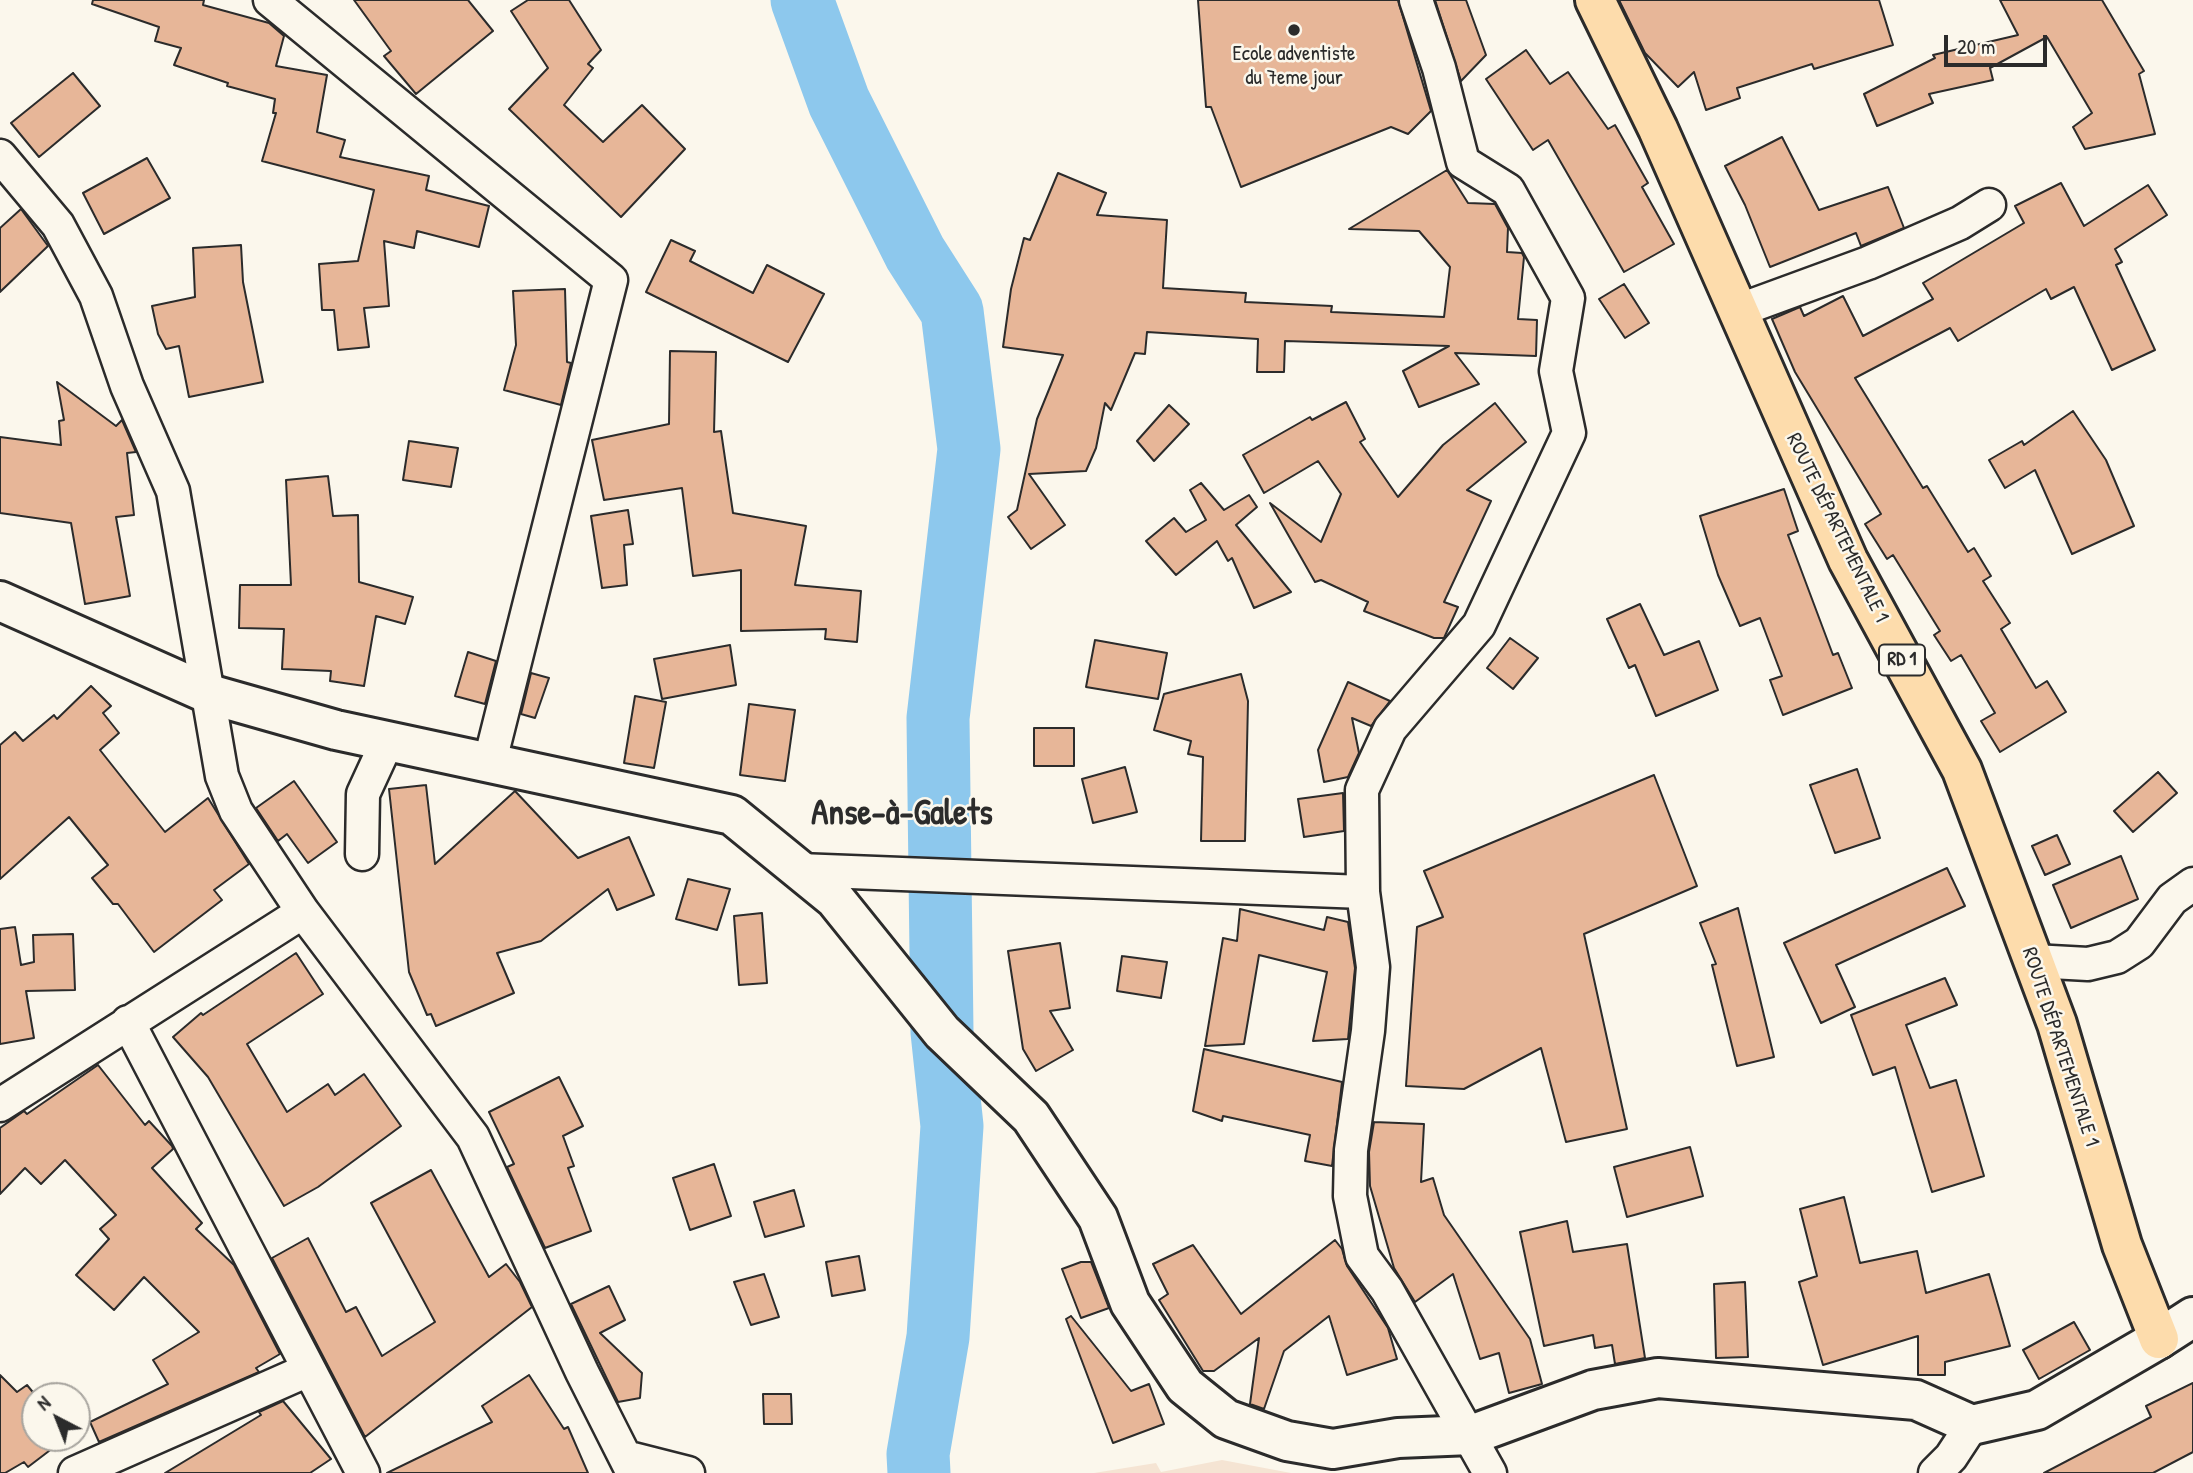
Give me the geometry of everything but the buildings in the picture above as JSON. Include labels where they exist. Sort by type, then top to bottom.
[{"type":"main road","name":"ROUTE DÉPARTEMENTALE 1","points":[[1595,0],[1658,129],[1848,560],[1962,769],[2057,1024],[2122,1245],[2159,1339]]},
{"type":"street","points":[[270,0],[611,280],[490,761]]},
{"type":"street","points":[[1416,0],[1439,68],[1463,162],[1508,190],[1568,298],[1556,371],[1569,433],[1479,625],[1390,730],[1362,790],[1363,892],[1373,967],[1368,1031],[1351,1150],[1350,1196],[1363,1256],[1387,1290],[1472,1435],[1490,1473]]},
{"type":"street","points":[[0,156],[58,225],[89,284],[117,349],[127,386],[173,491],[222,776],[236,811],[303,912],[473,1137],[629,1465],[688,1473]]},
{"type":"street","points":[[1737,310],[1868,263],[1960,223],[1989,205]]},
{"type":"street","points":[[0,601],[209,694],[387,741],[732,815],[835,900],[942,1032],[1031,1117],[1098,1218],[1130,1303],[1185,1386],[1226,1419],[1336,1461],[1398,1438],[1472,1435],[1593,1390],[1658,1378],[1916,1400],[1972,1425],[2037,1410],[2193,1317]]},
{"type":"street","points":[[362,854],[363,794],[387,741]]},
{"type":"street","points":[[799,870],[1363,892]]},
{"type":"street","points":[[2033,961],[2088,964],[2117,957],[2139,943],[2172,899],[2193,884]]},
{"type":"street","points":[[0,1105],[303,912]]},
{"type":"street","points":[[128,1022],[363,1473]]},
{"type":"street","points":[[75,1473],[307,1370]]},
{"type":"street","points":[[1935,1473],[1951,1457],[1972,1425]]},
{"type":"shaded area","points":[[1222,1460],[1291,1473],[1094,1473],[1156,1463],[1161,1472]]},
{"type":"waterway","points":[[802,0],[839,102],[915,253],[952,311],[969,449],[938,718],[942,1032],[952,1126],[938,1337],[918,1454],[919,1473]]},
{"type":"place","name":"Ecole adventiste du 7eme jour","points":[[1294,30]]},
{"type":"district","name":"Anse-à-Galets","points":[[902,815]]}]
